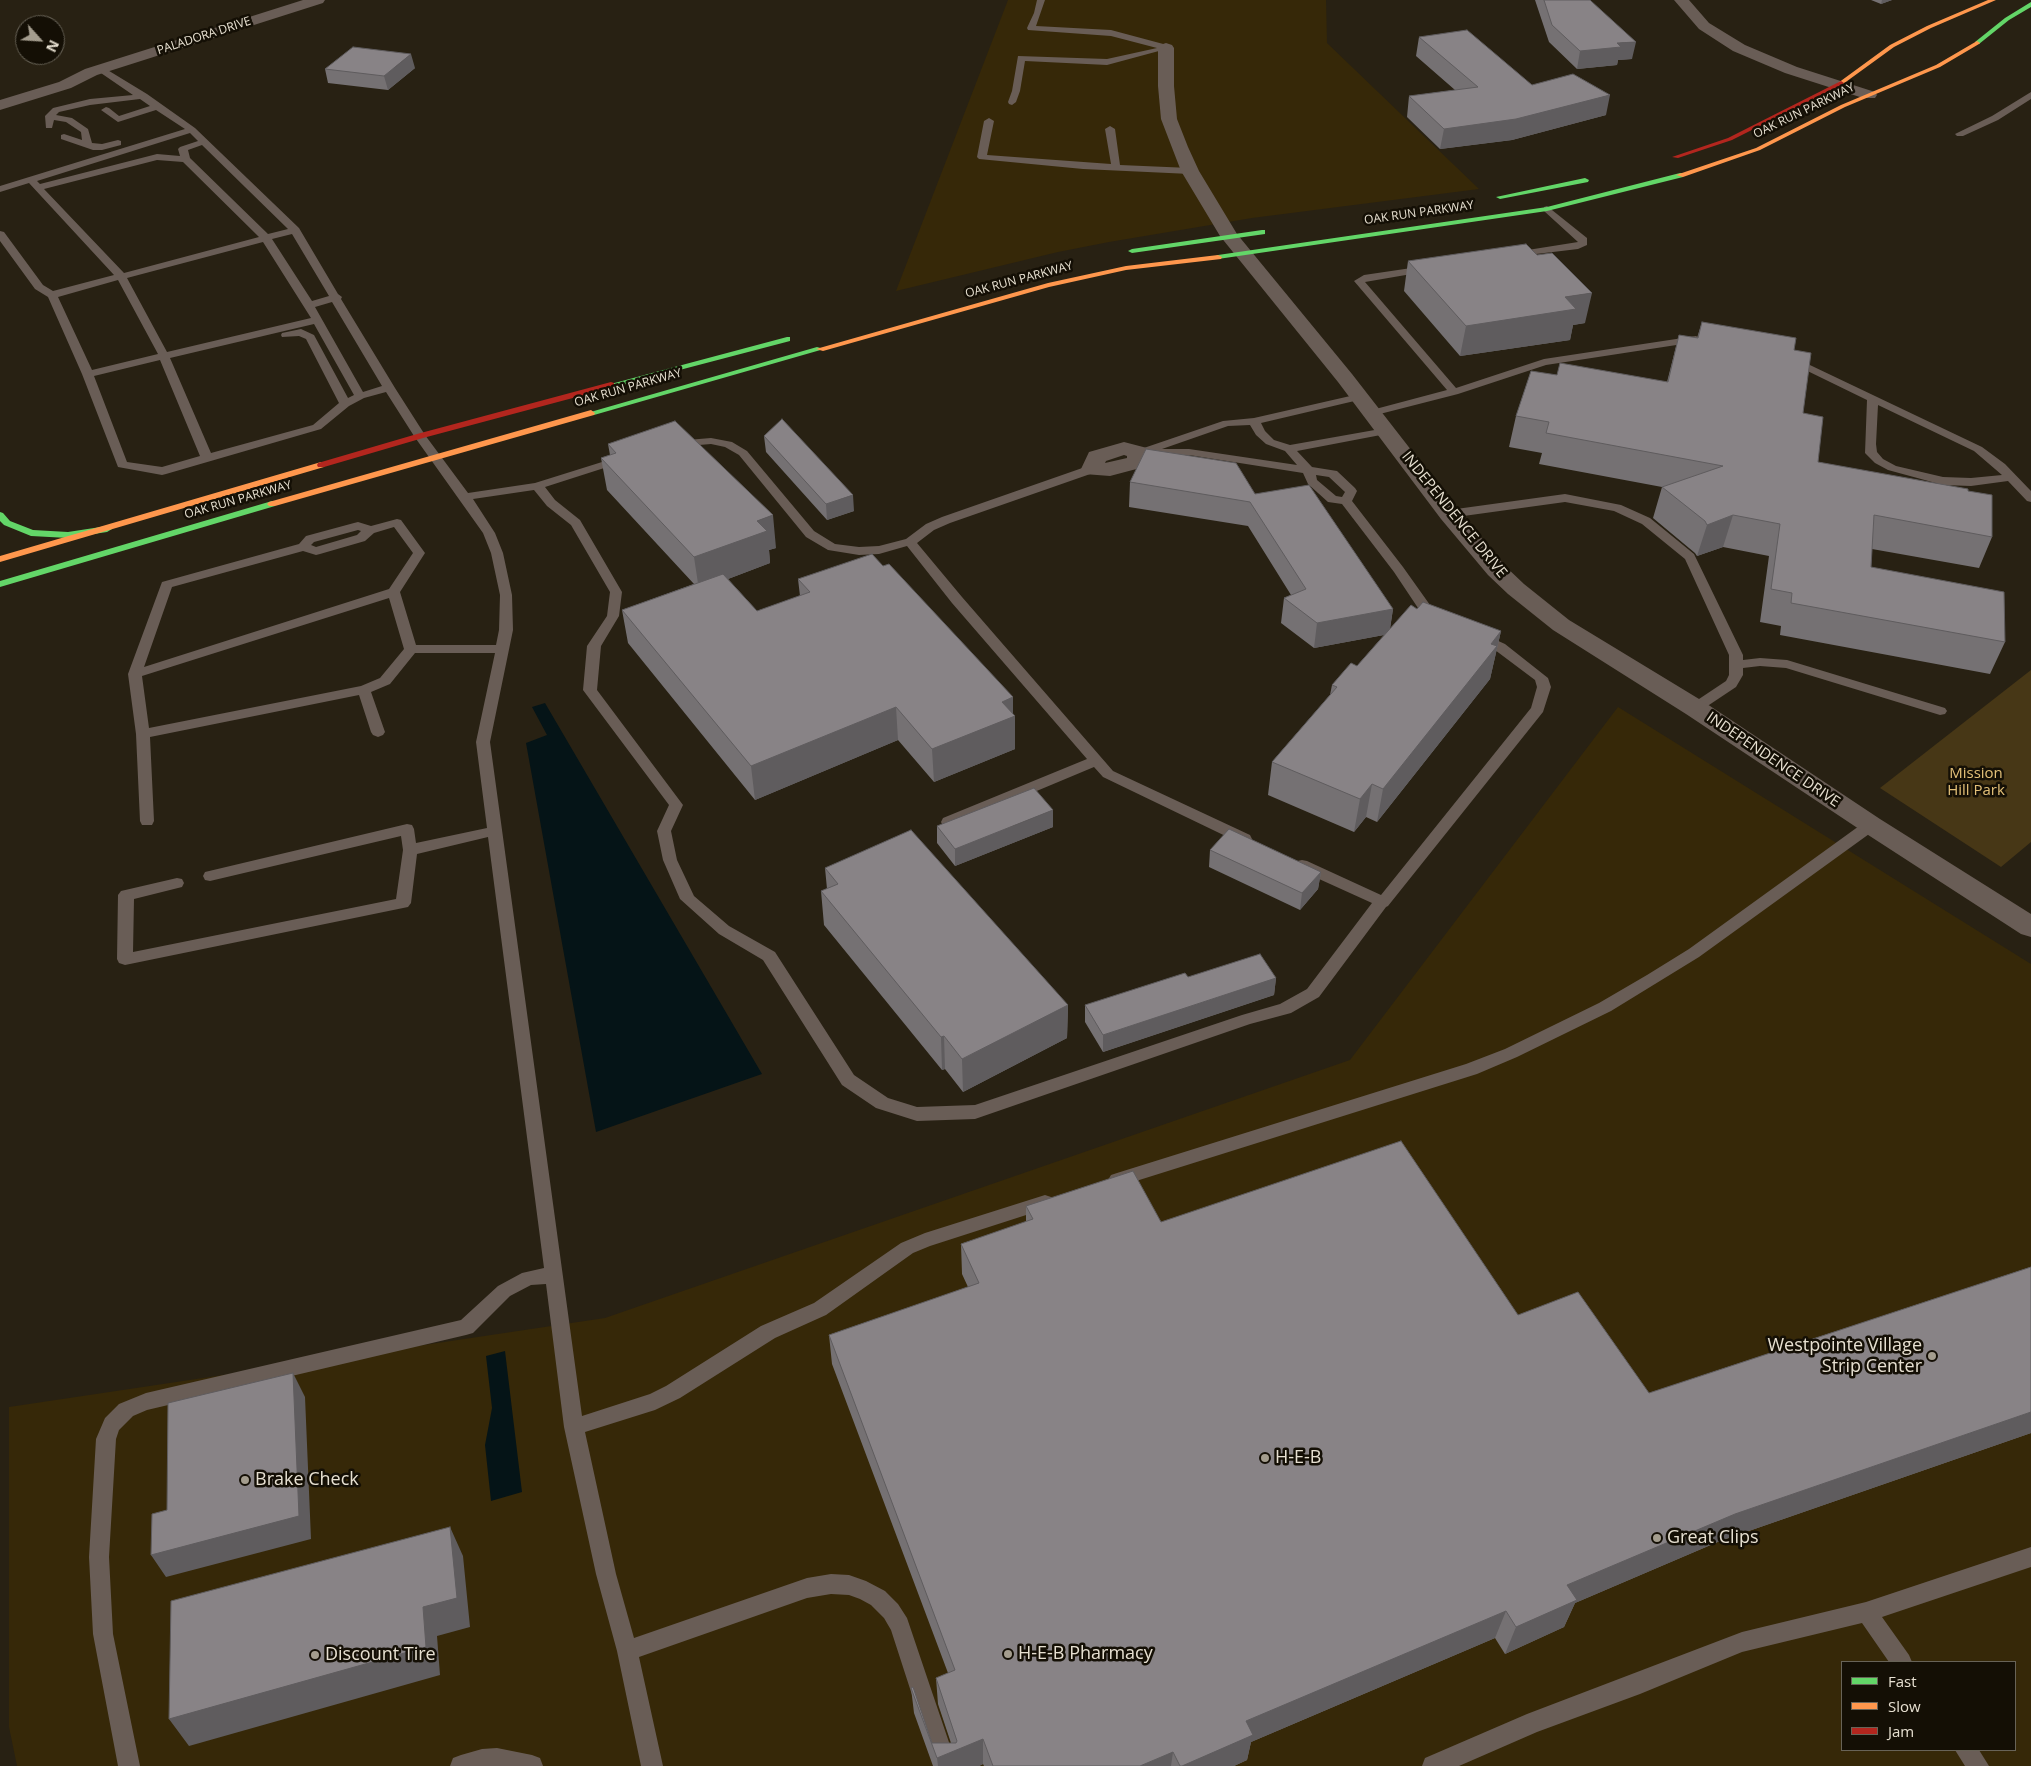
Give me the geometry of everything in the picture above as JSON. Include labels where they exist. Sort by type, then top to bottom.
[{"type":"street","name":"PALADORA DRIVE","points":[[0,105],[65,85],[96,71],[318,0]]},
{"type":"street","points":[[1681,0],[1704,26],[1724,40],[1772,63],[1869,95]]},
{"type":"street","name":"OAK RUN PARKWAY","points":[[1663,161],[1730,138],[1837,86],[1892,46],[1929,27],[1993,0]]},
{"type":"street","name":"OAK RUN PARKWAY","points":[[0,584],[434,457],[1048,285],[1126,268],[1243,253],[1547,208],[1722,162],[1792,134],[1869,95],[1958,56],[2031,4]]},
{"type":"street","name":"INDEPENDENCE DRIVE","points":[[1166,48],[1166,86],[1169,119],[1178,147],[1190,171],[1229,236],[1366,405],[1449,514],[1496,570],[1561,625],[1695,708],[1871,825],[2031,927]]},
{"type":"street","name":"PALADORA DRIVE","points":[[0,95],[57,77],[96,71]]},
{"type":"street","name":"OAK RUN PARKWAY","points":[[1493,198],[1594,178]]},
{"type":"street","points":[[1116,253],[1274,230]]},
{"type":"street","name":"OAK RUN PARKWAY","points":[[0,558],[107,529],[420,436],[801,335]]},
{"type":"street","points":[[1092,468],[1110,470],[1136,462],[1139,452]]},
{"type":"street","points":[[0,515],[7,522],[31,533],[68,535],[107,529]]},
{"type":"lane","points":[[1041,0],[1038,13],[1031,28],[1111,33],[1166,48]]},
{"type":"lane","points":[[1012,102],[1016,91],[1021,58],[1107,62],[1166,48]]},
{"type":"lane","points":[[96,71],[144,96],[192,130],[295,230],[337,297],[389,388],[434,457],[489,533],[498,560],[506,595],[506,630],[482,742],[574,1427],[606,1574],[628,1651],[647,1765]]},
{"type":"lane","points":[[1960,134],[1994,118],[2031,95]]},
{"type":"lane","points":[[49,126],[50,116],[56,110],[72,105],[144,96]]},
{"type":"lane","points":[[118,118],[158,106]]},
{"type":"lane","points":[[106,110],[130,127]]},
{"type":"lane","points":[[50,116],[69,120],[85,131],[86,144]]},
{"type":"lane","points":[[989,121],[982,157],[1190,171]]},
{"type":"lane","points":[[1110,129],[1116,167]]},
{"type":"lane","points":[[34,183],[192,130]]},
{"type":"lane","points":[[64,138],[102,148],[156,133],[170,136]]},
{"type":"lane","points":[[204,142],[182,149],[186,159],[266,237],[318,320],[360,396]]},
{"type":"lane","points":[[0,189],[157,157],[186,159]]},
{"type":"lane","points":[[34,183],[121,276],[164,356],[207,458]]},
{"type":"lane","points":[[1500,258],[1578,246],[1583,243],[1583,240],[1547,208]]},
{"type":"lane","points":[[52,295],[295,230]]},
{"type":"lane","points":[[0,234],[39,287],[52,295],[88,374],[122,465],[162,471],[317,427],[345,404],[360,396],[389,388]]},
{"type":"lane","points":[[1432,268],[1364,278],[1359,281],[1454,392]]},
{"type":"lane","points":[[309,305],[337,297]]},
{"type":"lane","points":[[88,374],[318,320]]},
{"type":"lane","points":[[191,350],[213,350],[301,332],[310,337],[345,404]]},
{"type":"lane","points":[[1139,452],[1227,423],[1454,392],[1544,362],[1680,341],[1711,339]]},
{"type":"lane","points":[[1778,352],[1978,449],[1990,457],[2031,498]]},
{"type":"lane","points":[[1873,398],[1870,444],[1872,453],[1879,461],[1892,468],[1943,481],[1971,482],[2011,477]]},
{"type":"lane","points":[[1254,420],[1260,433],[1270,442],[1289,449],[1308,470],[1312,481],[1332,498],[1346,501],[1399,570],[1425,608],[1447,623]]},
{"type":"lane","points":[[1289,449],[1386,431]]},
{"type":"lane","points":[[662,447],[687,442],[711,441],[728,444],[743,453],[810,534],[832,547],[859,551],[879,550],[910,542],[930,528],[946,520],[1092,468]]},
{"type":"lane","points":[[1139,452],[1189,452],[1333,474],[1351,491],[1346,501]]},
{"type":"lane","points":[[464,497],[537,486],[637,454]]},
{"type":"lane","points":[[537,486],[551,503],[576,523],[616,592],[613,616],[594,646],[590,690],[676,805],[664,831],[670,860],[688,899],[724,930],[769,956],[848,1080],[882,1103],[917,1114],[975,1112],[1239,1022],[1285,1009],[1313,993],[1381,902],[1383,902],[1538,709],[1544,687],[1541,678],[1500,647],[1470,633]]},
{"type":"lane","points":[[1449,514],[1565,498],[1617,508],[1646,521],[1690,557],[1736,655],[1736,675],[1731,684],[1695,708]]},
{"type":"lane","points":[[135,674],[394,592],[419,553],[397,523],[370,530],[361,538],[316,551],[303,547],[166,585],[135,674],[143,734],[147,821]]},
{"type":"lane","points":[[910,542],[957,600],[1108,774],[1256,844]]},
{"type":"lane","points":[[394,592],[411,649]]},
{"type":"lane","points":[[411,649],[502,649]]},
{"type":"lane","points":[[143,734],[364,690],[385,681],[411,649]]},
{"type":"lane","points":[[1737,665],[1760,662],[1787,664],[1940,711]]},
{"type":"lane","points":[[364,690],[378,732]]},
{"type":"lane","points":[[946,823],[1097,760]]},
{"type":"lane","points":[[1104,1184],[1471,1069],[1519,1050],[1605,1006],[1678,963],[1871,825]]},
{"type":"lane","points":[[176,883],[126,895],[125,959],[403,903],[410,850],[407,829],[210,876]]},
{"type":"lane","points":[[410,850],[494,831]]},
{"type":"lane","points":[[1291,860],[1381,902]]},
{"type":"lane","points":[[574,1427],[655,1401],[674,1392],[768,1332],[820,1309],[889,1258],[907,1248],[925,1240],[1057,1198]]},
{"type":"lane","points":[[129,1766],[103,1634],[99,1556],[106,1440],[112,1424],[126,1410],[146,1402],[466,1327],[504,1291],[528,1278],[553,1275]]},
{"type":"lane","points":[[1433,1766],[1534,1722],[1640,1683],[1742,1642],[1866,1612],[2031,1557]]},
{"type":"lane","points":[[628,1651],[806,1588],[830,1584],[848,1585],[872,1595],[891,1611],[900,1625],[946,1766]]},
{"type":"lane","points":[[1866,1612],[1901,1661]]},
{"type":"lane","points":[[1967,1751],[1978,1766]]},
{"type":"lane","points":[[461,1766],[482,1760],[497,1760],[532,1766]]},
{"type":"shaded area","points":[[1008,0],[1326,0],[1327,43],[1479,189],[1252,218],[1109,242],[1058,252],[896,291]]},
{"type":"shaded area","points":[[545,703],[762,1074],[596,1132],[526,743],[547,735],[532,707]]},
{"type":"shaded area","points":[[1618,707],[2031,964],[2031,1766],[17,1766],[9,1727],[9,1407],[605,1318],[1350,1060]]},
{"type":"shaded area","points":[[505,1351],[522,1492],[491,1501],[485,1445],[492,1408],[486,1356]]},
{"type":"green space","name":"Mission Hill Park","points":[[2031,670],[2031,842],[2001,867],[1880,788]]},
{"type":"building","points":[[1544,0],[1590,0],[1636,42],[1617,43],[1621,47],[1580,51],[1552,25]]},
{"type":"building","points":[[1467,30],[1532,85],[1573,74],[1610,95],[1516,119],[1444,129],[1409,96],[1478,87],[1419,37]]},
{"type":"building","points":[[353,47],[411,54],[384,76],[325,69]]},
{"type":"building","points":[[1526,244],[1537,255],[1552,253],[1592,293],[1565,297],[1576,309],[1466,326],[1408,261]]},
{"type":"building","points":[[1702,322],[1796,338],[1794,350],[1811,353],[1803,413],[1823,417],[1818,462],[1992,495],[1992,537],[1874,515],[1871,567],[2004,592],[2005,642],[1791,603],[1792,593],[1771,589],[1780,524],[1733,515],[1707,525],[1705,521],[1662,487],[1723,466],[1546,433],[1549,422],[1516,416],[1531,371],[1557,375],[1560,363],[1668,382],[1679,335],[1698,338]]},
{"type":"building","points":[[782,419],[853,495],[826,504],[764,436]]},
{"type":"building","points":[[675,421],[773,515],[757,521],[767,531],[694,557],[601,458],[616,453],[608,444]]},
{"type":"building","points":[[1146,449],[1236,463],[1255,494],[1309,485],[1393,609],[1317,623],[1284,598],[1306,589],[1250,502],[1130,482]]},
{"type":"building","points":[[872,554],[883,566],[889,564],[1013,697],[1002,702],[1015,716],[932,749],[896,707],[751,766],[622,610],[723,574],[757,611],[810,592],[798,579]]},
{"type":"building","points":[[1423,602],[1501,631],[1491,644],[1497,646],[1383,789],[1372,784],[1360,799],[1272,762],[1337,687],[1332,685],[1351,663],[1357,666],[1411,605],[1417,609]]},
{"type":"building","points":[[1034,788],[1053,810],[955,849],[937,826]]},
{"type":"building","points":[[1229,829],[1321,872],[1302,893],[1210,850]]},
{"type":"building","points":[[911,830],[1068,1005],[962,1059],[944,1036],[941,1037],[821,891],[838,884],[825,868]]},
{"type":"building","points":[[1260,954],[1276,978],[1103,1035],[1085,1005],[1185,973],[1188,977]]},
{"type":"building","name":"H-E-B","points":[[1401,1141],[1518,1315],[1578,1292],[1649,1393],[2031,1267],[2031,1412],[1735,1514],[1567,1585],[1577,1600],[1516,1627],[1506,1611],[1246,1721],[1253,1735],[1182,1766],[1180,1766],[1173,1752],[1140,1766],[993,1766],[983,1739],[937,1758],[911,1688],[913,1687],[932,1743],[956,1743],[957,1741],[936,1678],[955,1670],[829,1335],[979,1283],[961,1244],[1033,1219],[1026,1206],[1133,1171],[1161,1222]]},
{"type":"building","name":"Brake Check","points":[[293,1373],[299,1516],[151,1555],[152,1514],[167,1510],[168,1403]]},
{"type":"building","name":"Discount Tire","points":[[450,1527],[457,1598],[423,1607],[426,1647],[169,1719],[171,1601]]},
{"type":"traffic: fast","points":[[1977,43],[2007,19],[2031,4]]},
{"type":"traffic: fast","points":[[1218,257],[1547,209],[1680,175]]},
{"type":"traffic: fast","points":[[1500,197],[1585,180]]},
{"type":"traffic: fast","points":[[1132,251],[1262,232]]},
{"type":"traffic: fast","points":[[611,385],[787,339]]},
{"type":"traffic: fast","points":[[591,413],[820,349]]},
{"type":"traffic: fast","points":[[0,584],[272,504]]},
{"type":"traffic: fast","points":[[0,515],[7,523],[31,533],[68,535],[107,529]]},
{"type":"traffic: slow","points":[[1841,83],[1892,46],[1929,27],[1993,0]]},
{"type":"traffic: slow","points":[[1680,175],[1758,149],[1843,106],[1938,66],[1977,43]]},
{"type":"traffic: slow","points":[[820,349],[1048,285],[1126,268],[1218,257]]},
{"type":"traffic: slow","points":[[272,504],[591,413]]},
{"type":"traffic: slow","points":[[0,559],[321,465]]},
{"type":"traffic: jam","points":[[1676,157],[1730,139],[1841,83]]},
{"type":"traffic: jam","points":[[321,465],[420,436],[611,385]]},
{"type":"place","name":"Westpointe Village Strip Center","points":[[1932,1356]]},
{"type":"place","name":"H-E-B","points":[[1265,1458]]},
{"type":"place","name":"Brake Check","points":[[245,1480]]},
{"type":"place","name":"Great Clips","points":[[1657,1538]]},
{"type":"place","name":"H-E-B Pharmacy","points":[[1008,1654]]},
{"type":"place","name":"Discount Tire","points":[[315,1655]]}]
